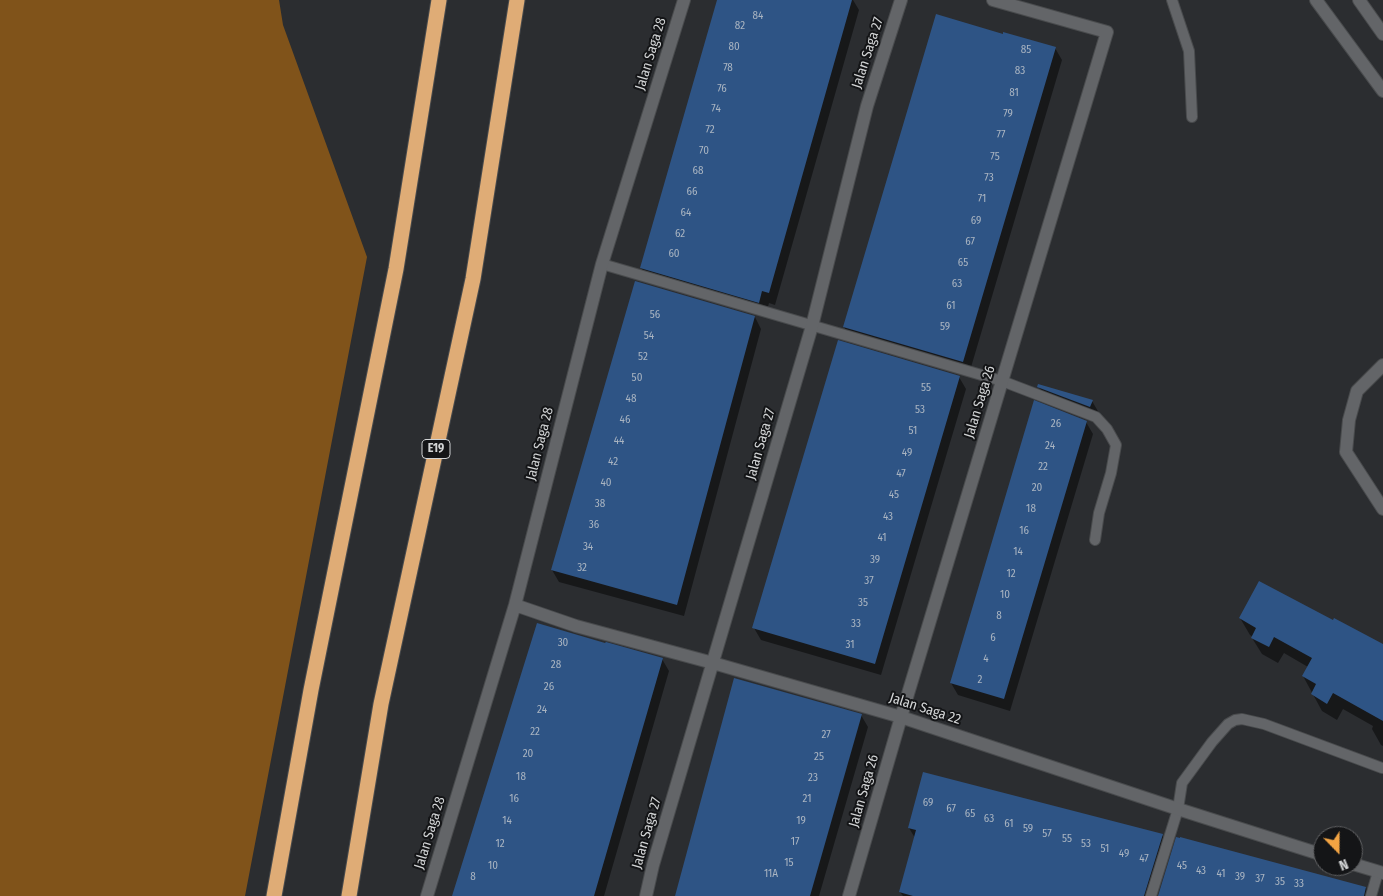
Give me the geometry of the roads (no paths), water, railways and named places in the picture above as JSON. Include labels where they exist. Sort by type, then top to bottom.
[{"type":"highway","points":[[274,896],[311,690],[396,269],[439,0]]},
{"type":"highway","name":"E19","points":[[350,896],[381,704],[473,279],[517,0]]},
{"type":"street","name":"Jalan Saga 28","points":[[427,896],[514,605],[602,264],[684,0]]},
{"type":"street","name":"Jalan Saga 27","points":[[646,896],[653,865],[812,326],[867,106],[901,0]]},
{"type":"street","name":"Jalan Saga 26","points":[[849,896],[901,716],[1107,32],[993,0]]},
{"type":"street","points":[[1316,0],[1383,91]]},
{"type":"street","points":[[1359,0],[1383,34]]},
{"type":"street","points":[[1383,365],[1357,392],[1349,420],[1346,452],[1383,509]]},
{"type":"street","name":"Jalan Saga 22","points":[[514,605],[576,626],[901,716],[1178,809],[1313,851]]},
{"type":"street","points":[[1363,867],[1380,872]]},
{"type":"lane","points":[[1172,0],[1189,51],[1192,118]]},
{"type":"lane","points":[[602,264],[1002,380],[1096,417],[1107,429],[1116,445],[1099,513],[1095,540]]},
{"type":"lane","points":[[1151,896],[1178,809],[1182,783],[1212,742],[1228,724],[1242,719],[1264,724],[1382,768]]},
{"type":"lane","points":[[1371,896],[1380,872]]}]
